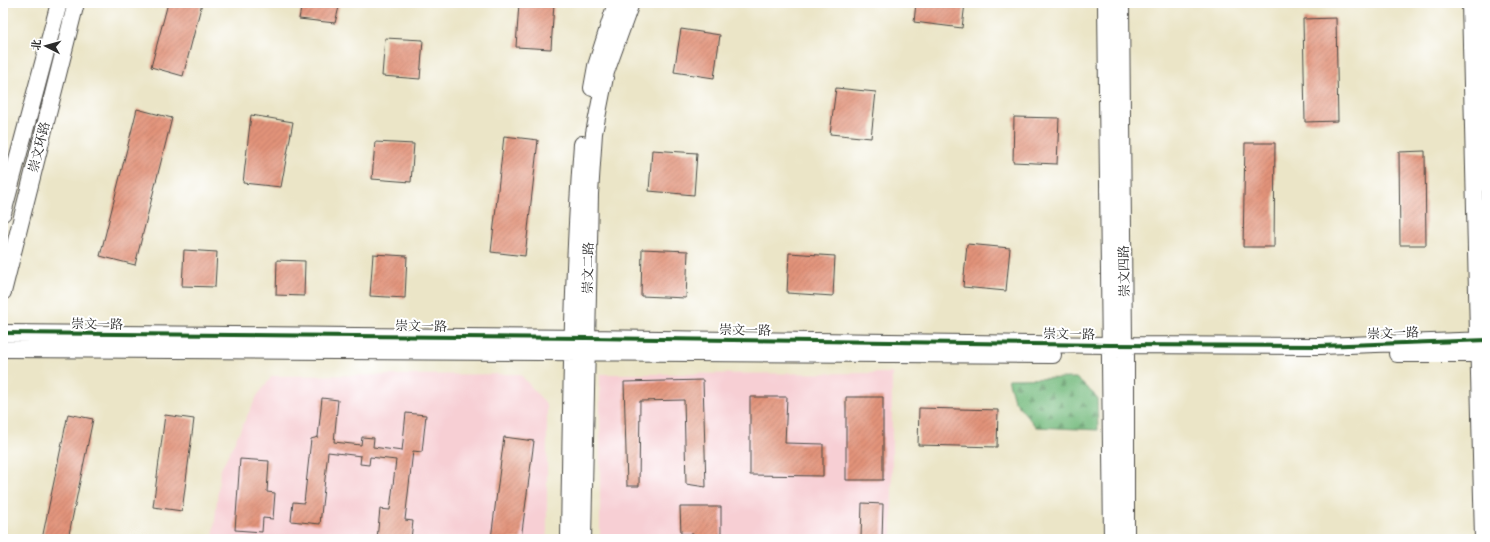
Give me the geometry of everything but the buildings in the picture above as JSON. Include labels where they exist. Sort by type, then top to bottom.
[{"type":"street","name":"崇文环路","points":[[3,213],[59,3]]},
{"type":"street","name":"崇文环路","points":[[3,292],[76,3]]},
{"type":"street","name":"崇文二路","points":[[583,539],[578,193],[583,132],[596,66],[616,3]]},
{"type":"street","name":"崇文二路","points":[[569,539],[579,345],[594,133],[606,72],[631,3]]},
{"type":"street","name":"崇文四路","points":[[1106,3],[1126,539]]},
{"type":"street","name":"崇文四路","points":[[1112,539],[1118,350],[1121,3]]},
{"type":"street","points":[[1470,3],[1483,347],[1483,539]]},
{"type":"street","points":[[1482,3],[1487,184]]},
{"type":"street","name":"崇文一路","points":[[3,333],[579,345],[1118,350],[1320,346],[1483,347]]},
{"type":"street","name":"崇文一路","points":[[3,349],[579,345]]},
{"type":"shaded area","points":[[892,373],[892,539],[600,539],[600,374]]},
{"type":"shaded area","points":[[520,374],[547,405],[547,539],[213,539],[220,471],[257,396],[272,376]]},
{"type":"green space","points":[[1076,378],[1097,397],[1098,430],[1036,427],[1014,400],[1008,379]]},
{"type":"cycle path","points":[[3,333],[1320,346],[1487,340]]}]
